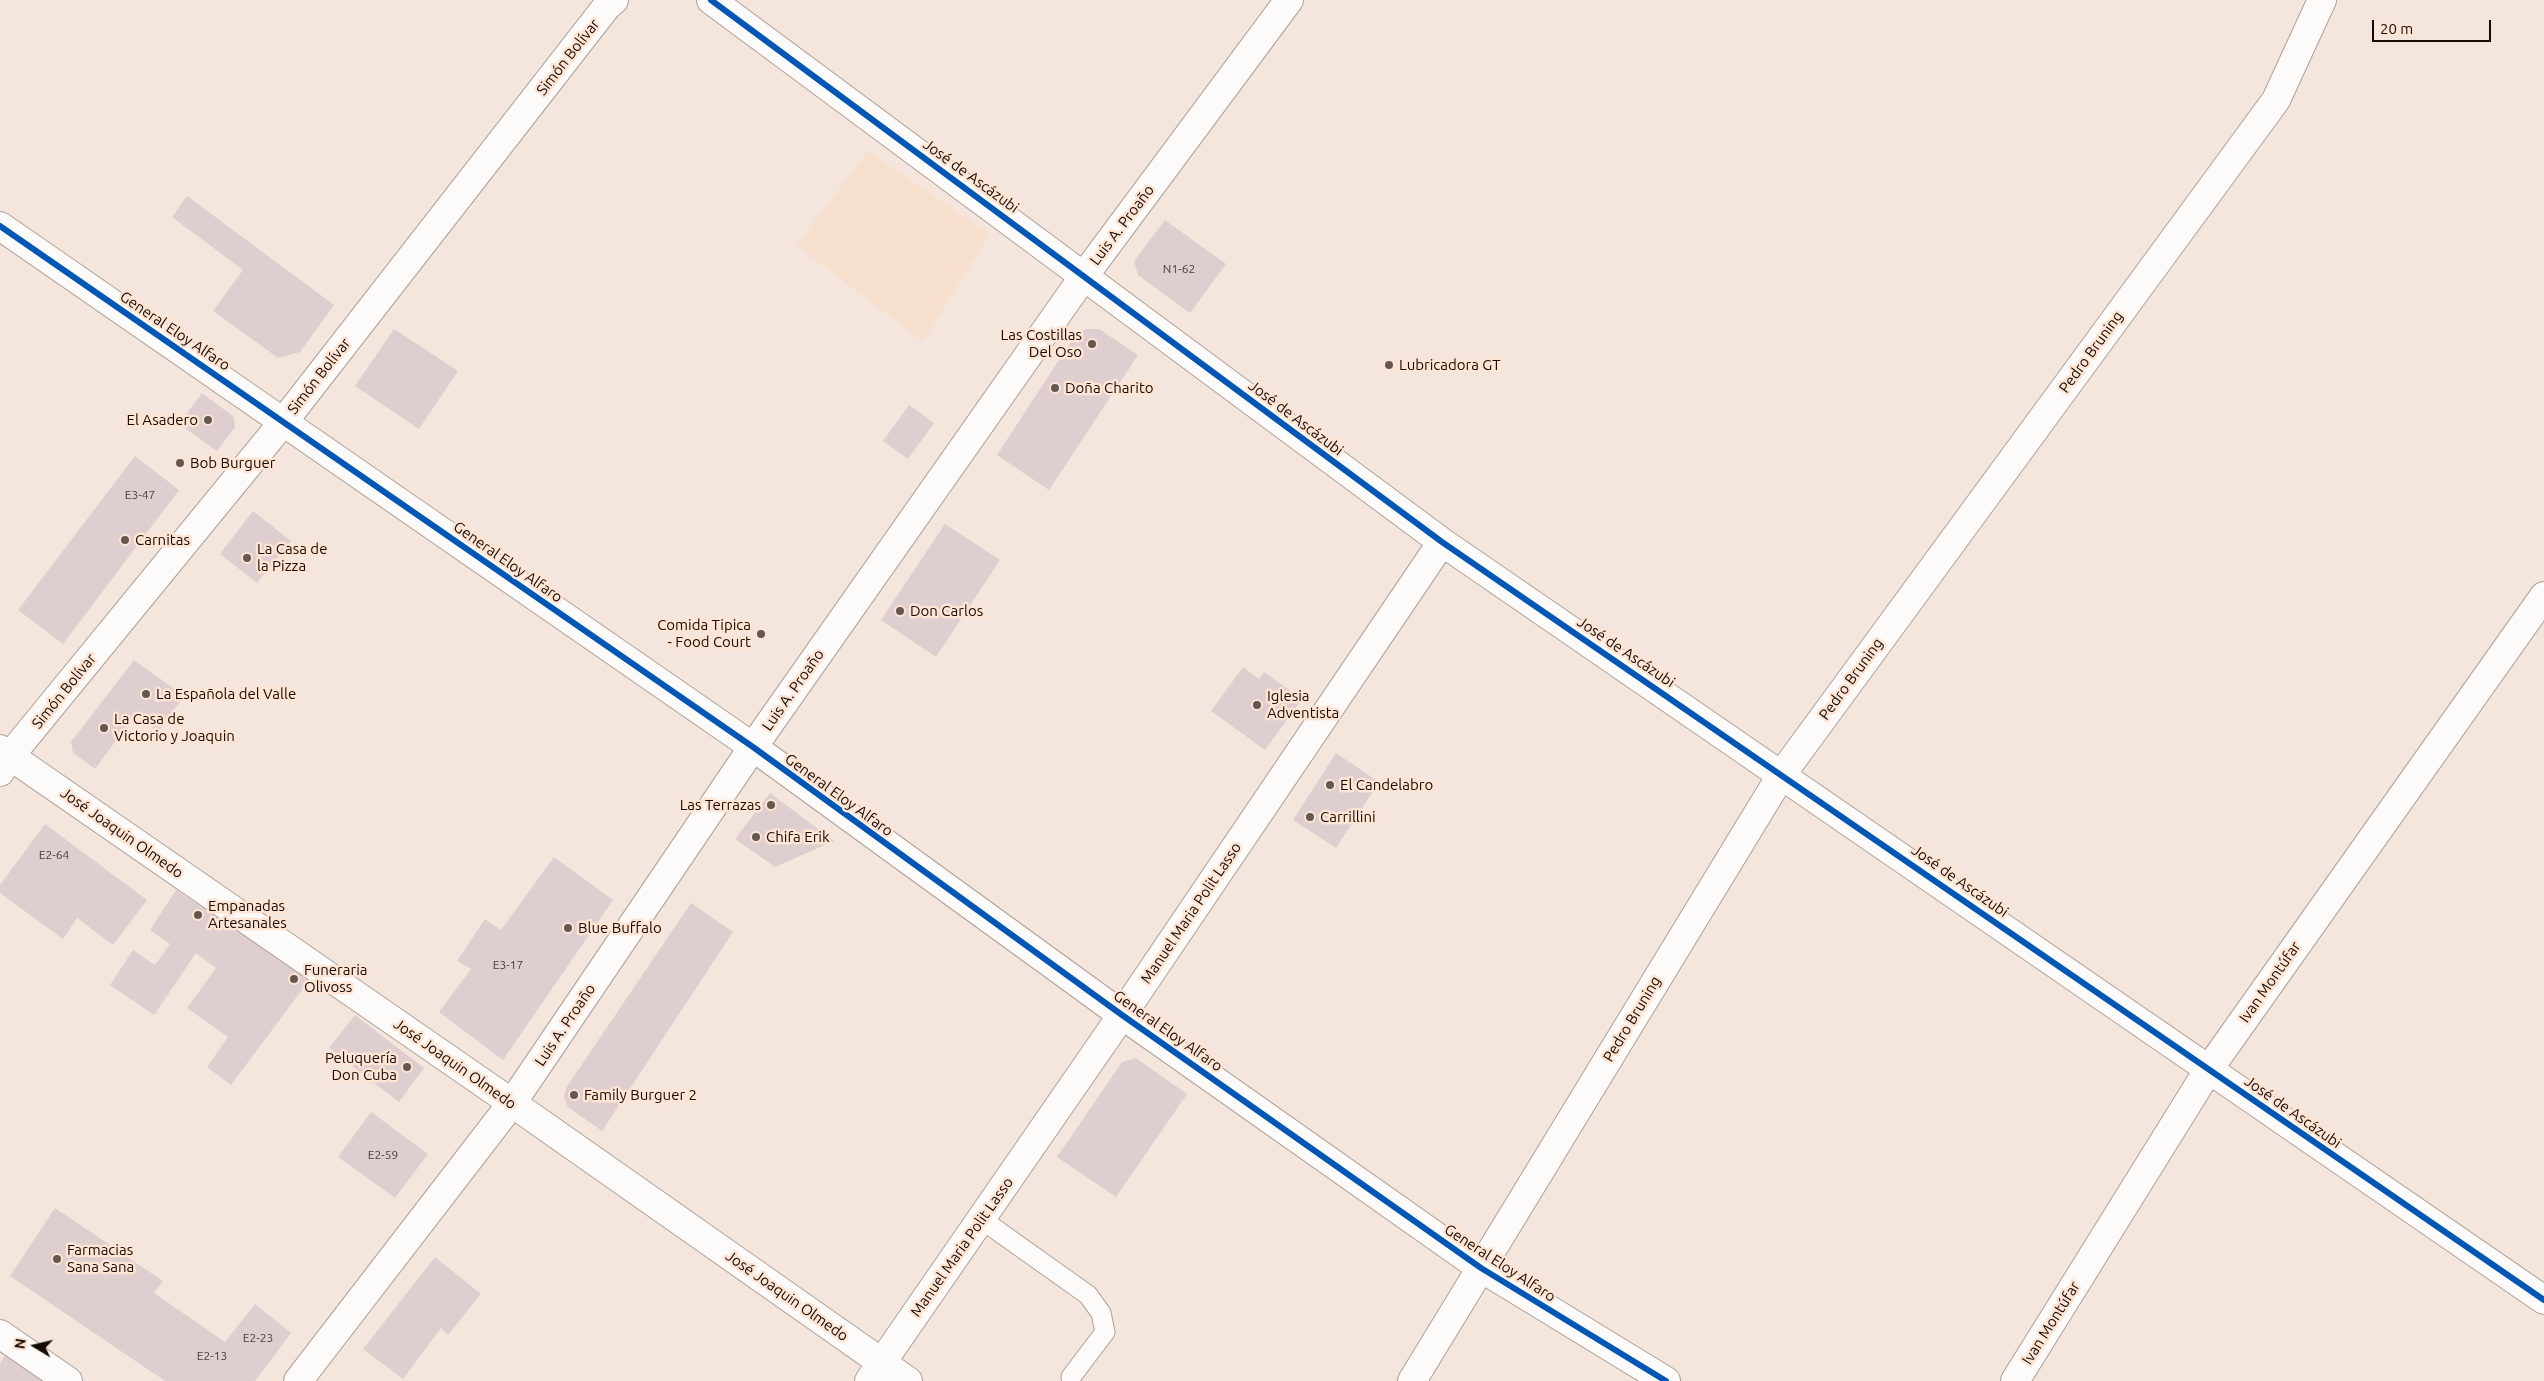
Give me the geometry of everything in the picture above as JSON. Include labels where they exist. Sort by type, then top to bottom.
[{"type":"street","name":"Simón Bolívar","points":[[3,759],[284,421],[607,6],[614,0]]},
{"type":"street","name":"José de Ascázubi","points":[[711,0],[1442,542],[1782,774],[2544,1300]]},
{"type":"street","name":"Luis A. Proaño","points":[[298,1381],[512,1103],[752,747],[1084,276],[1289,0]]},
{"type":"street","name":"Pedro Bruning","points":[[1412,1381],[1782,774],[2276,100],[2322,0]]},
{"type":"street","name":"General Eloy Alfaro","points":[[0,226],[752,747],[1122,1015],[1481,1268],[1666,1381]]},
{"type":"street","name":"Manuel Maria Polit Lasso","points":[[876,1372],[1122,1015],[1442,542]]},
{"type":"street","name":"Ivan Montúfar","points":[[2015,1381],[2209,1069],[2544,596]]},
{"type":"street","name":"José Joaquin Olmedo","points":[[3,759],[512,1103],[876,1372],[908,1381]]},
{"type":"street","points":[[0,1334],[68,1381]]},
{"type":"lane","points":[[981,1219],[1088,1296],[1101,1313],[1105,1332],[1071,1377]]},
{"type":"shaded area","points":[[868,151],[990,234],[923,342],[796,245]]},
{"type":"building","points":[[187,196],[334,305],[300,352],[278,358],[213,311],[243,270],[172,217]]},
{"type":"building","points":[[1165,220],[1226,264],[1190,313],[1138,275],[1134,261]]},
{"type":"building","points":[[394,329],[458,371],[419,429],[355,386]]},
{"type":"building","points":[[1086,329],[1099,329],[1138,355],[1049,490],[997,455],[1076,334]]},
{"type":"building","name":"El Asadero","points":[[202,393],[234,417],[235,427],[217,451],[179,424]]},
{"type":"building","points":[[909,405],[934,423],[908,459],[883,441]]},
{"type":"building","points":[[135,456],[179,490],[63,644],[18,610]]},
{"type":"building","points":[[253,511],[291,541],[257,583],[220,554]]},
{"type":"building","points":[[945,524],[1000,560],[936,657],[881,620]]},
{"type":"building","points":[[134,660],[184,696],[158,732],[136,713],[95,769],[73,753],[71,742]]},
{"type":"building","name":"Iglesia Adventista","points":[[1243,667],[1259,679],[1264,672],[1302,699],[1265,750],[1211,711]]},
{"type":"building","points":[[1336,753],[1379,782],[1336,848],[1293,820]]},
{"type":"building","points":[[770,793],[834,841],[775,867],[735,839]]},
{"type":"building","points":[[45,824],[147,900],[113,945],[77,918],[63,939],[0,893],[0,885]]},
{"type":"building","points":[[554,857],[613,900],[503,1060],[439,1012],[471,969],[457,961],[485,919],[501,930]]},
{"type":"building","points":[[176,890],[310,979],[231,1085],[207,1067],[228,1037],[187,1008],[216,968],[196,953],[154,1015],[110,985],[133,950],[155,965],[170,944],[150,930]]},
{"type":"building","points":[[691,903],[733,932],[602,1131],[568,1107],[564,1097],[566,1088]]},
{"type":"building","points":[[355,1015],[424,1068],[399,1102],[329,1048]]},
{"type":"building","points":[[1136,1058],[1187,1094],[1116,1197],[1057,1157],[1122,1062]]},
{"type":"building","points":[[371,1112],[428,1154],[395,1198],[338,1157]]},
{"type":"building","points":[[55,1208],[163,1281],[154,1293],[225,1342],[255,1304],[291,1333],[255,1381],[165,1381],[10,1276]]},
{"type":"building","points":[[435,1257],[481,1294],[448,1335],[441,1328],[403,1379],[363,1349]]},
{"type":"building","points":[[5,1355],[43,1381],[0,1381],[0,1364]]},
{"type":"cycle path","points":[[711,0],[1442,542],[2544,1300]]},
{"type":"cycle path","points":[[0,226],[753,747],[1122,1015],[1481,1268],[1666,1381]]},
{"type":"place","name":"Las Costillas Del Oso","points":[[1092,344]]},
{"type":"place","name":"Lubricadora GT","points":[[1389,365]]},
{"type":"place","name":"Doña Charito","points":[[1055,388]]},
{"type":"place","name":"El Asadero","points":[[208,420]]},
{"type":"place","name":"Bob Burguer","points":[[180,463]]},
{"type":"place","name":"Carnitas","points":[[125,540]]},
{"type":"place","name":"La Casa de la Pizza","points":[[247,558]]},
{"type":"place","name":"Don Carlos","points":[[900,611]]},
{"type":"place","name":"Comida Tipica - Food Court","points":[[761,634]]},
{"type":"place","name":"La Española del Valle","points":[[146,694]]},
{"type":"place","name":"Iglesia Adventista","points":[[1257,705]]},
{"type":"place","name":"La Casa de Victorio y Joaquin","points":[[104,728]]},
{"type":"place","name":"El Candelabro","points":[[1330,785]]},
{"type":"place","name":"Las Terrazas","points":[[771,805]]},
{"type":"place","name":"Carrillini","points":[[1310,817]]},
{"type":"place","name":"Chifa Erik","points":[[756,837]]},
{"type":"place","name":"Empanadas Artesanales","points":[[198,915]]},
{"type":"place","name":"Blue Buffalo","points":[[568,928]]},
{"type":"place","name":"Funeraria Olivoss","points":[[294,979]]},
{"type":"place","name":"Peluquería Don Cuba","points":[[407,1067]]},
{"type":"place","name":"Family Burguer 2","points":[[574,1095]]},
{"type":"place","name":"Farmacias Sana Sana","points":[[57,1259]]}]
